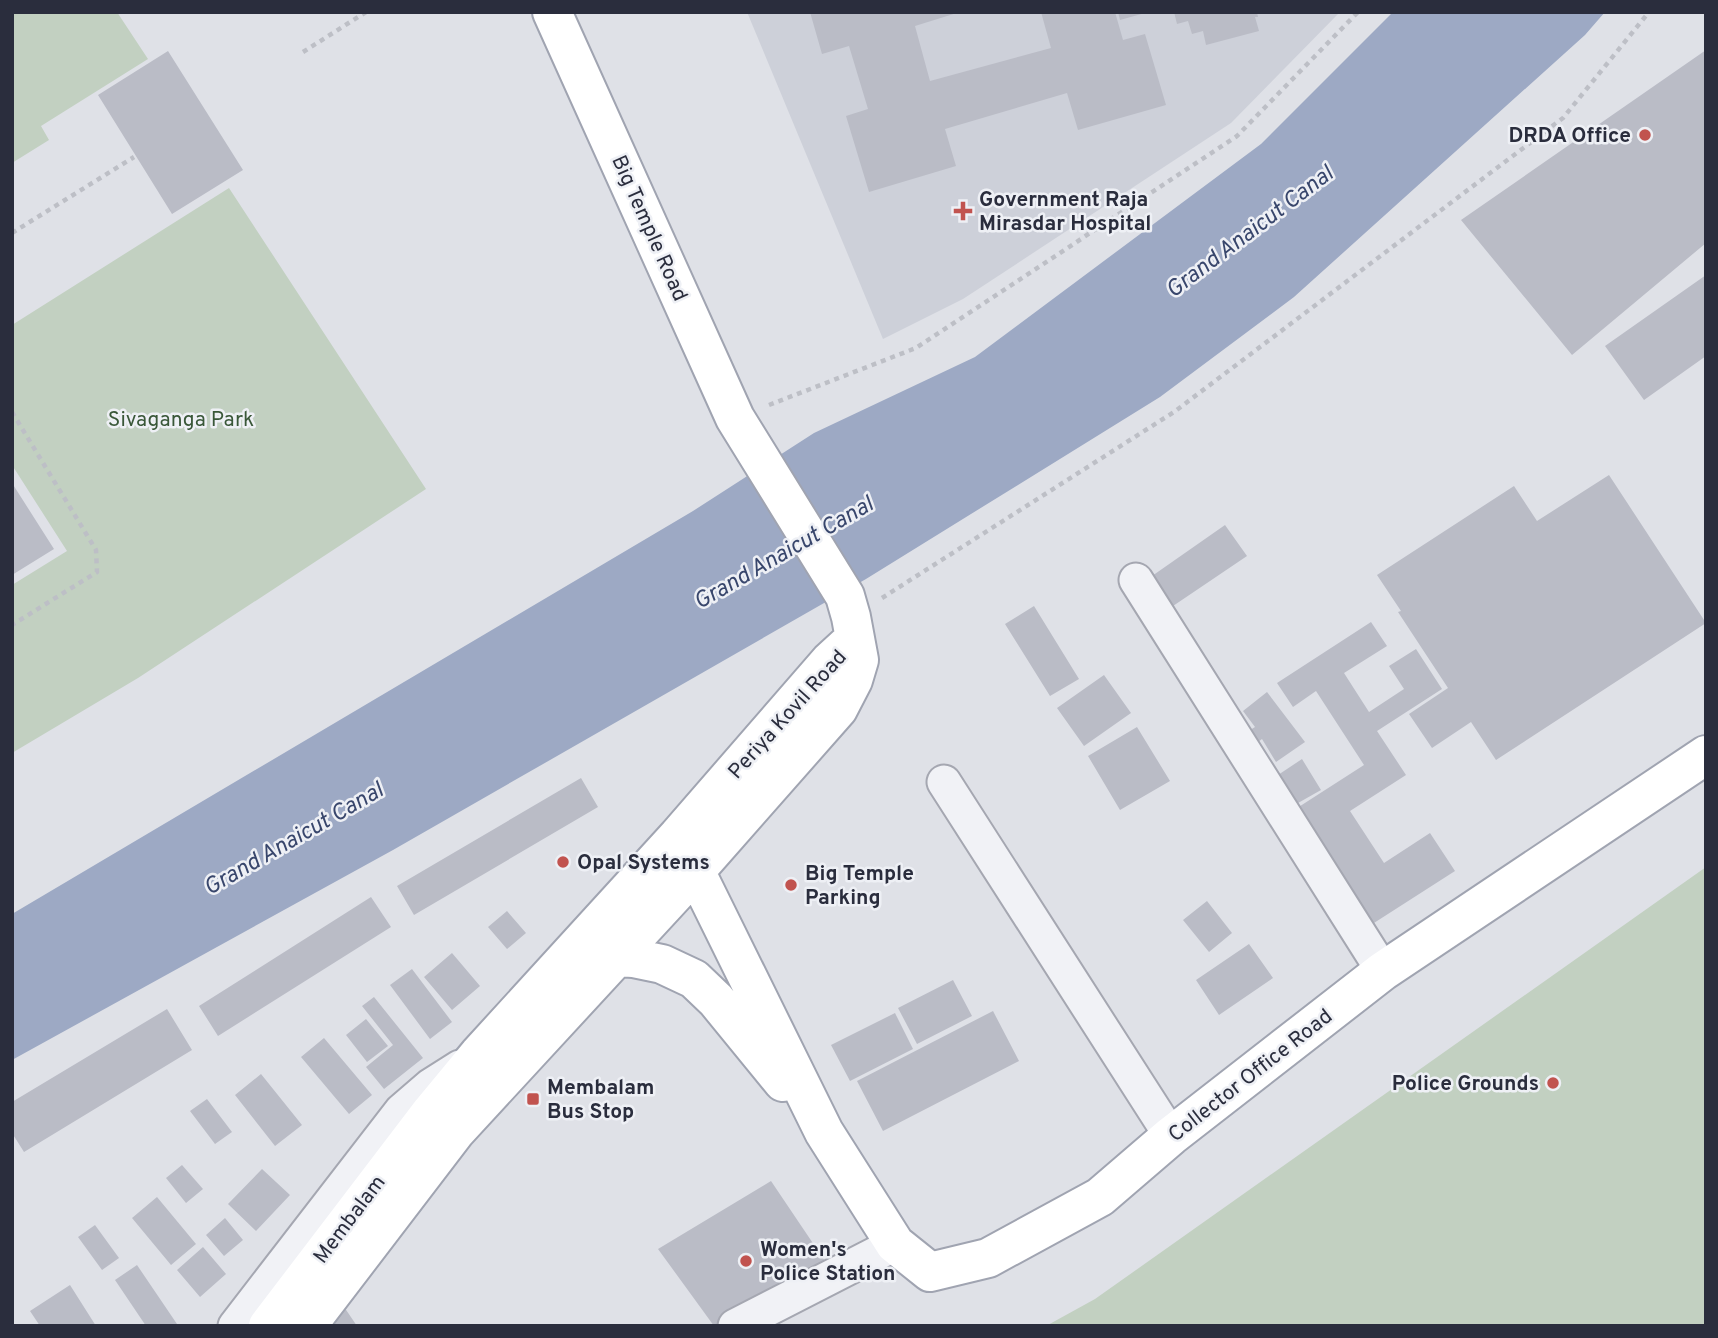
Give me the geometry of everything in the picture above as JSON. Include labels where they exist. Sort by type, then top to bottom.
[{"type":"main road","name":"Big Temple Road","points":[[552,12],[742,431],[850,617]]},
{"type":"main road","name":"Periya Kovil Road","points":[[444,1121],[479,1054],[678,836],[830,661],[850,617]]},
{"type":"main road","name":"Periya Kovil Road","points":[[444,1121],[617,957],[838,709],[853,680],[859,660],[850,617]]},
{"type":"main road","name":"Collector Office Road","points":[[824,1132],[895,1244],[930,1272],[988,1258],[1100,1197],[1171,1136],[1383,971],[1706,755]]},
{"type":"main road","points":[[678,836],[824,1132]]},
{"type":"main road","points":[[617,957],[662,964],[694,979],[716,1000],[824,1132]]},
{"type":"main road","name":"Membalam","points":[[268,1326],[444,1121]]},
{"type":"main road","name":"Membalam","points":[[307,1326],[444,1121]]},
{"type":"street","points":[[1136,580],[1383,971]]},
{"type":"street","points":[[944,782],[1171,1136]]},
{"type":"street","points":[[235,1326],[401,1111],[430,1086],[479,1054]]},
{"type":"street","points":[[735,1326],[895,1244]]},
{"type":"path","points":[[303,52],[366,12]]},
{"type":"path","points":[[742,431],[916,348],[1237,136],[1358,12]]},
{"type":"path","points":[[850,617],[1174,412],[1563,118],[1648,12]]},
{"type":"path","points":[[12,233],[134,157]]},
{"type":"path","points":[[12,412],[96,550],[97,572],[12,625]]},
{"type":"shaded area","name":"Government Raja Mirasdar Hospital","points":[[747,12],[1340,12],[1231,123],[963,299],[883,339]]},
{"type":"green space","points":[[12,12],[117,12],[148,59],[41,126],[49,140],[12,163]]},
{"type":"green space","name":"Sivaganga Park","points":[[229,188],[426,489],[138,678],[12,753],[12,585],[67,551],[12,465],[12,325]]},
{"type":"green space","name":"Police Grounds","points":[[1706,867],[1706,1326],[1046,1326],[1095,1299]]},
{"type":"water","name":"Grand Anaicut Canal","points":[[1393,12],[1605,12],[1585,35],[1294,297],[1160,397],[866,579],[393,850],[12,1060],[12,914],[693,511],[814,433],[975,357],[1261,144]]},
{"type":"building","points":[[810,12],[960,12],[915,26],[930,81],[1051,48],[1041,12],[1115,12],[1123,40],[1145,34],[1166,105],[1078,130],[1067,93],[945,129],[956,166],[869,192],[846,116],[868,109],[849,46],[822,54]]},
{"type":"building","points":[[1118,12],[1145,12],[1145,13],[1120,20]]},
{"type":"building","points":[[1174,12],[1257,12],[1258,17],[1255,17],[1259,31],[1206,45],[1203,31],[1192,34],[1188,21],[1177,24]]},
{"type":"building","name":"DRDA Office","points":[[1706,50],[1706,243],[1572,355],[1461,220]]},
{"type":"building","points":[[168,51],[243,170],[172,214],[98,95]]},
{"type":"building","points":[[1706,275],[1706,356],[1644,400],[1605,346]]},
{"type":"building","points":[[1609,475],[1706,623],[1496,760],[1471,722],[1432,748],[1409,714],[1448,688],[1377,575],[1514,486],[1537,521]]},
{"type":"building","points":[[12,483],[54,549],[12,575]]},
{"type":"building","points":[[1225,525],[1247,556],[1173,606],[1152,576]]},
{"type":"building","points":[[1034,606],[1079,679],[1050,696],[1005,624]]},
{"type":"building","points":[[1371,622],[1387,646],[1344,673],[1369,712],[1404,689],[1389,666],[1416,649],[1442,689],[1377,731],[1406,775],[1350,811],[1384,863],[1430,833],[1455,871],[1363,930],[1294,810],[1364,765],[1316,691],[1293,707],[1277,683]]},
{"type":"building","points":[[1104,675],[1131,713],[1084,746],[1057,708]]},
{"type":"building","points":[[1267,692],[1305,742],[1276,762],[1262,739],[1250,748],[1242,735],[1255,727],[1243,711]]},
{"type":"building","points":[[1137,727],[1170,781],[1120,810],[1088,756]]},
{"type":"building","points":[[1302,759],[1321,790],[1291,807],[1272,779]]},
{"type":"building","points":[[581,778],[598,807],[414,915],[397,886]]},
{"type":"building","points":[[371,897],[391,927],[218,1036],[199,1006]]},
{"type":"building","points":[[1207,901],[1232,933],[1209,952],[1183,920]]},
{"type":"building","points":[[507,911],[526,933],[507,949],[488,927]]},
{"type":"building","points":[[1249,944],[1273,978],[1219,1015],[1196,980]]},
{"type":"building","points":[[452,953],[480,986],[452,1010],[424,977]]},
{"type":"building","points":[[412,969],[452,1022],[430,1039],[390,985]]},
{"type":"building","points":[[953,980],[972,1016],[917,1044],[898,1008]]},
{"type":"building","points":[[374,997],[423,1058],[384,1089],[366,1067],[393,1045],[362,1006]]},
{"type":"building","points":[[167,1009],[192,1050],[24,1152],[12,1133],[12,1102]]},
{"type":"building","points":[[993,1011],[1019,1061],[883,1131],[857,1081]]},
{"type":"building","points":[[895,1013],[913,1049],[850,1081],[831,1045]]},
{"type":"building","points":[[366,1019],[388,1046],[367,1062],[346,1035]]},
{"type":"building","points":[[324,1038],[372,1095],[349,1114],[301,1057]]},
{"type":"building","points":[[261,1074],[302,1125],[275,1146],[235,1095]]},
{"type":"building","points":[[207,1099],[232,1132],[215,1144],[190,1111]]},
{"type":"building","points":[[182,1165],[203,1189],[186,1203],[166,1178]]},
{"type":"building","points":[[262,1169],[290,1195],[256,1231],[228,1204]]},
{"type":"building","name":"Women's Police Station","points":[[771,1181],[833,1273],[733,1326],[714,1326],[658,1249]]},
{"type":"building","points":[[157,1197],[196,1244],[171,1265],[132,1218]]},
{"type":"building","points":[[225,1218],[243,1240],[224,1256],[206,1235]]},
{"type":"building","points":[[95,1225],[119,1258],[102,1270],[78,1237]]},
{"type":"building","points":[[203,1247],[226,1274],[200,1297],[177,1270]]},
{"type":"building","points":[[137,1265],[177,1324],[174,1326],[146,1326],[115,1280]]},
{"type":"building","points":[[70,1285],[96,1326],[40,1326],[30,1311]]},
{"type":"building","points":[[338,1298],[357,1326],[316,1326]]},
{"type":"place","name":"DRDA Office","points":[[1645,135]]},
{"type":"place","name":"Government Raja Mirasdar Hospital","points":[[963,211]]},
{"type":"place","name":"Opal Systems","points":[[563,862]]},
{"type":"place","name":"Big Temple Parking","points":[[791,885]]},
{"type":"place","name":"Police Grounds","points":[[1553,1083]]},
{"type":"place","name":"Membalam Bus Stop","points":[[533,1099]]},
{"type":"place","name":"Women's Police Station","points":[[746,1261]]}]
